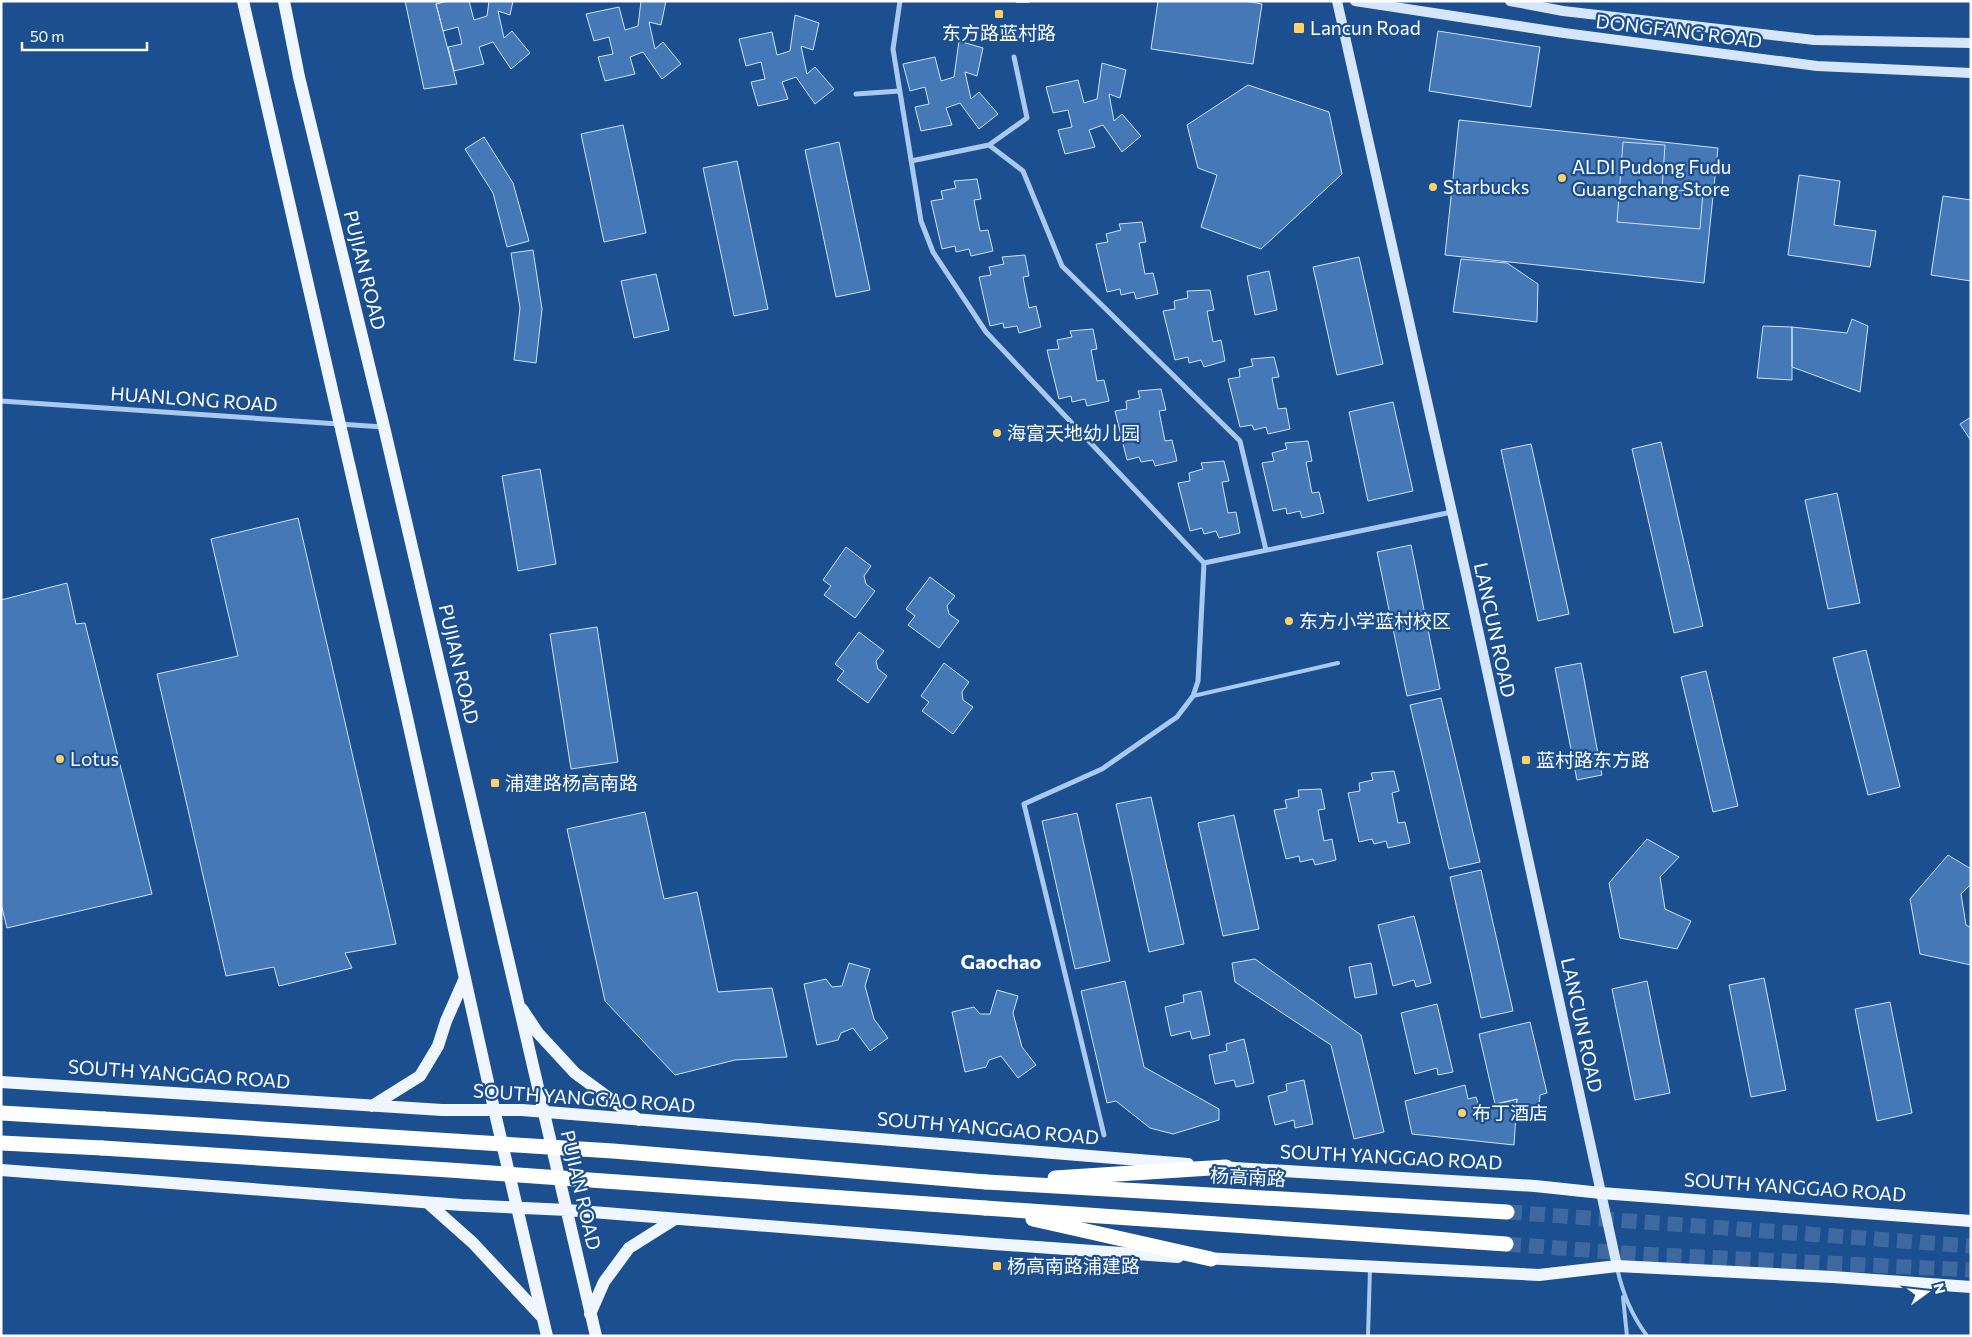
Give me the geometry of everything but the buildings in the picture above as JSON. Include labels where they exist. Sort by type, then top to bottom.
[{"type":"highway","points":[[1,1113],[613,1151],[986,1182],[1226,1168]]},
{"type":"highway","points":[[1,1143],[459,1171],[1506,1244]]},
{"type":"highway","name":"杨高南路","points":[[986,1182],[1507,1212]]},
{"type":"highway","points":[[985,1208],[1211,1259]]},
{"type":"main road","points":[[243,1],[516,1209],[547,1336]]},
{"type":"main road","name":"PUJIAN ROAD","points":[[284,1],[299,77],[384,427],[596,1336]]},
{"type":"main road","points":[[372,1106],[420,1076],[438,1046],[446,1021],[465,978]]},
{"type":"main road","points":[[518,1004],[538,1033],[575,1073],[639,1120]]},
{"type":"main road","name":"SOUTH YANGGAO ROAD","points":[[1,1082],[442,1110],[494,1109],[1226,1168],[1535,1186],[1601,1193],[1971,1221]]},
{"type":"main road","points":[[1,1170],[428,1203],[516,1209],[567,1210],[994,1244],[1211,1259],[1539,1275],[1617,1266],[1833,1277],[1971,1287]]},
{"type":"main road","points":[[428,1203],[473,1242],[542,1317]]},
{"type":"main road","points":[[590,1314],[604,1282],[629,1248],[675,1219]]},
{"type":"street","points":[[900,1],[893,49],[921,221],[933,252],[986,332],[1204,563],[1198,681],[1193,696],[1177,717],[1102,768],[1024,804],[1104,1135]]},
{"type":"street","name":"LANCUN ROAD","points":[[1337,1],[1452,512],[1617,1266]]},
{"type":"street","name":"DONGFANG ROAD","points":[[1355,1],[1564,33],[1817,66],[1971,73]]},
{"type":"street","name":"DONGFANG ROAD","points":[[1510,1],[1563,11],[1814,40],[1971,43]]},
{"type":"street","points":[[911,161],[989,145],[1028,118],[1014,57]]},
{"type":"street","points":[[856,94],[900,91]]},
{"type":"street","points":[[989,145],[1023,171],[1062,266],[1240,441],[1266,550]]},
{"type":"street","name":"HUANLONG ROAD","points":[[1,402],[384,427]]},
{"type":"street","points":[[1204,563],[1452,512]]},
{"type":"lane","points":[[1018,1],[1029,1]]},
{"type":"lane","points":[[1193,696],[1338,663]]},
{"type":"lane","points":[[1617,1266],[1627,1336]]},
{"type":"lane","points":[[1368,1336],[1370,1267]]},
{"type":"lane","points":[[1622,1292],[1634,1317],[1647,1336]]},
{"type":"tunnel","points":[[1507,1212],[1971,1246]]},
{"type":"tunnel","points":[[1506,1244],[1639,1254],[1971,1270]]},
{"type":"place","name":"东方路蓝村路","points":[[999,14]]},
{"type":"place","name":"Lancun Road","points":[[1299,28]]},
{"type":"place","name":"ALDI Pudong Fudu Guangchang Store","points":[[1562,178]]},
{"type":"place","name":"Starbucks","points":[[1433,187]]},
{"type":"place","name":"海富天地幼儿园","points":[[997,433]]},
{"type":"place","name":"东方小学蓝村校区","points":[[1289,621]]},
{"type":"place","name":"Lotus","points":[[60,759]]},
{"type":"place","name":"蓝村路东方路","points":[[1526,760]]},
{"type":"place","name":"浦建路杨高南路","points":[[495,783]]},
{"type":"place","name":"布丁酒店","points":[[1462,1113]]},
{"type":"place","name":"杨高南路浦建路","points":[[997,1266]]},
{"type":"district","name":"Gaochao","points":[[1001,962]]}]
